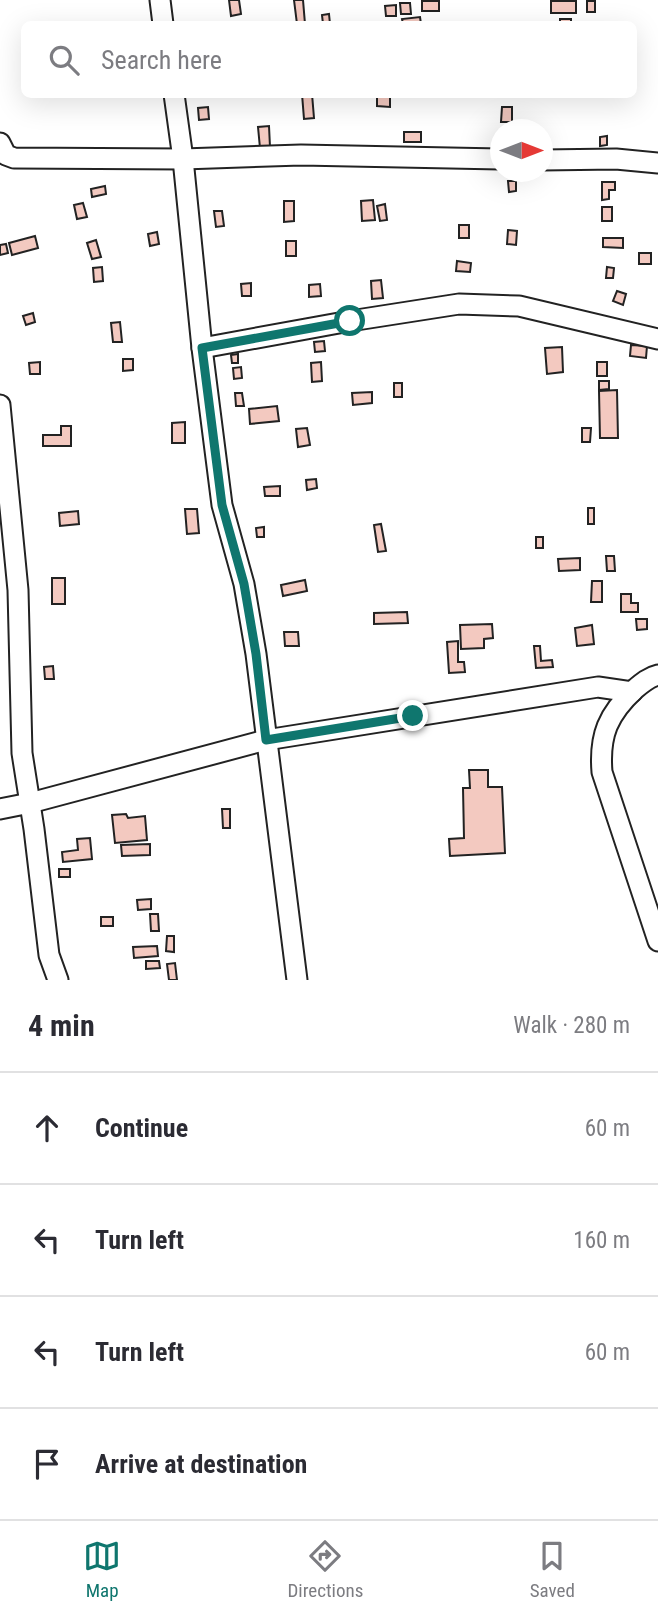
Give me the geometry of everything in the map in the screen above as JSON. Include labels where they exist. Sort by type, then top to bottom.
[{"type":"street","points":[[160,0],[163,21]]},
{"type":"street","points":[[175,98],[222,505],[244,584],[256,654],[298,980]]},
{"type":"street","points":[[0,143],[6,155],[14,158],[183,159],[301,155],[490,159]]},
{"type":"street","points":[[553,160],[615,159],[658,163]]},
{"type":"street","points":[[202,348],[459,304],[519,306],[658,339]]},
{"type":"street","points":[[0,405],[18,590],[22,753],[50,955],[58,980]]},
{"type":"street","points":[[658,675],[643,682],[613,712],[607,726],[601,756],[602,772],[658,941]]},
{"type":"street","points":[[0,809],[266,740],[598,687],[632,692]]},
{"type":"building","points":[[229,0],[239,0],[241,14],[231,16]]},
{"type":"building","points":[[294,0],[303,0],[305,21],[297,21]]},
{"type":"building","points":[[422,1],[439,1],[439,11],[422,11]]},
{"type":"building","points":[[551,1],[576,1],[576,13],[551,13]]},
{"type":"building","points":[[587,1],[595,1],[595,12],[587,12]]},
{"type":"building","points":[[400,3],[410,3],[411,14],[401,14]]},
{"type":"building","points":[[396,5],[396,16],[386,16],[385,6]]},
{"type":"building","points":[[329,14],[330,21],[323,21],[322,15]]},
{"type":"building","points":[[420,17],[421,21],[402,21]]},
{"type":"building","points":[[302,98],[312,98],[314,118],[304,119]]},
{"type":"building","points":[[377,98],[390,98],[390,107],[377,106]]},
{"type":"building","points":[[208,107],[209,119],[199,120],[198,108]]},
{"type":"building","points":[[502,107],[512,107],[512,119],[501,119]]},
{"type":"building","points":[[269,126],[270,147],[260,148],[258,127]]},
{"type":"building","points":[[404,132],[421,132],[421,142],[404,142]]},
{"type":"building","points":[[607,136],[607,145],[600,146],[600,137]]},
{"type":"building","points":[[508,182],[516,182],[516,191],[509,192]]},
{"type":"building","points":[[602,182],[615,182],[615,190],[609,190],[609,199],[602,200]]},
{"type":"building","points":[[105,186],[106,194],[92,197],[91,189]]},
{"type":"building","points":[[373,200],[375,220],[362,221],[361,201]]},
{"type":"building","points":[[284,201],[294,201],[294,221],[284,222]]},
{"type":"building","points":[[83,203],[87,217],[77,219],[74,205]]},
{"type":"building","points":[[385,204],[387,220],[380,221],[377,206]]},
{"type":"building","points":[[602,207],[612,207],[612,221],[602,221]]},
{"type":"building","points":[[214,211],[222,211],[224,226],[216,227]]},
{"type":"building","points":[[459,225],[469,225],[469,238],[459,238]]},
{"type":"building","points":[[508,230],[517,231],[516,245],[507,244]]},
{"type":"building","points":[[157,232],[159,244],[150,246],[148,234]]},
{"type":"building","points":[[35,236],[38,248],[12,255],[9,243]]},
{"type":"building","points":[[603,238],[623,238],[623,248],[603,247]]},
{"type":"building","points":[[96,240],[101,257],[92,259],[87,243]]},
{"type":"building","points":[[286,241],[296,241],[296,256],[286,256]]},
{"type":"building","points":[[6,244],[8,253],[0,255],[0,245]]},
{"type":"building","points":[[639,253],[651,253],[651,264],[639,264]]},
{"type":"building","points":[[457,261],[471,263],[470,272],[456,271]]},
{"type":"building","points":[[102,267],[103,281],[94,282],[93,268]]},
{"type":"building","points":[[607,267],[614,268],[613,278],[606,278]]},
{"type":"building","points":[[381,280],[383,298],[372,299],[371,281]]},
{"type":"building","points":[[251,283],[251,296],[242,296],[241,284]]},
{"type":"building","points":[[320,284],[321,296],[309,297],[309,285]]},
{"type":"building","points":[[617,291],[626,294],[623,305],[613,301]]},
{"type":"building","points":[[33,313],[35,322],[26,325],[23,316]]},
{"type":"building","points":[[120,322],[122,342],[113,342],[111,323]]},
{"type":"building","points":[[324,341],[325,351],[315,352],[314,342]]},
{"type":"building","points":[[631,345],[647,346],[646,358],[630,356]]},
{"type":"building","points":[[562,347],[563,372],[547,374],[545,348]]},
{"type":"building","points":[[238,354],[238,363],[232,363],[231,355]]},
{"type":"building","points":[[123,359],[133,359],[133,370],[123,371]]},
{"type":"building","points":[[40,362],[40,374],[30,374],[29,363]]},
{"type":"building","points":[[321,362],[322,381],[312,382],[311,363]]},
{"type":"building","points":[[597,362],[607,362],[607,376],[597,376]]},
{"type":"building","points":[[241,367],[242,378],[234,379],[233,368]]},
{"type":"building","points":[[599,381],[609,381],[609,389],[599,390]]},
{"type":"building","points":[[394,383],[402,383],[402,397],[394,397]]},
{"type":"building","points":[[617,390],[618,438],[600,438],[599,391]]},
{"type":"building","points":[[372,392],[372,403],[353,405],[352,393]]},
{"type":"building","points":[[235,393],[242,393],[244,406],[236,406]]},
{"type":"building","points":[[277,406],[279,421],[250,424],[249,409]]},
{"type":"building","points":[[185,422],[185,443],[172,443],[172,423]]},
{"type":"building","points":[[61,426],[71,426],[71,446],[43,446],[43,435],[61,435]]},
{"type":"building","points":[[307,428],[310,445],[298,447],[296,429]]},
{"type":"building","points":[[582,428],[591,428],[590,442],[582,442]]},
{"type":"building","points":[[316,479],[317,488],[307,490],[306,480]]},
{"type":"building","points":[[280,486],[280,496],[265,496],[264,487]]},
{"type":"building","points":[[588,508],[594,508],[594,524],[588,524]]},
{"type":"building","points":[[185,509],[197,509],[199,533],[187,534]]},
{"type":"building","points":[[78,511],[79,524],[60,526],[59,513]]},
{"type":"building","points":[[381,524],[386,551],[378,552],[374,525]]},
{"type":"building","points":[[264,527],[264,537],[257,537],[256,528]]},
{"type":"building","points":[[536,537],[543,537],[543,548],[536,548]]},
{"type":"building","points":[[606,556],[614,556],[615,571],[607,571]]},
{"type":"building","points":[[580,558],[580,570],[559,571],[558,559]]},
{"type":"building","points":[[52,578],[65,578],[65,604],[52,604]]},
{"type":"building","points":[[305,580],[307,591],[283,596],[281,585]]},
{"type":"building","points":[[592,581],[602,581],[602,602],[591,602]]},
{"type":"building","points":[[621,594],[631,594],[631,603],[638,603],[638,612],[621,612]]},
{"type":"building","points":[[407,612],[408,623],[374,624],[374,613]]},
{"type":"building","points":[[636,619],[647,619],[647,629],[637,630]]},
{"type":"building","points":[[492,624],[493,638],[484,639],[484,648],[461,649],[460,625]]},
{"type":"building","points":[[592,625],[594,644],[577,646],[575,628]]},
{"type":"building","points":[[284,632],[298,632],[299,646],[285,646]]},
{"type":"building","points":[[458,641],[458,662],[464,662],[465,672],[449,673],[447,642]]},
{"type":"building","points":[[534,646],[540,646],[541,661],[552,660],[553,667],[536,668]]},
{"type":"building","points":[[53,666],[54,679],[45,679],[44,667]]},
{"type":"building","points":[[469,770],[488,770],[488,787],[502,787],[505,853],[450,856],[449,839],[464,838],[463,788],[470,788]]},
{"type":"building","points":[[222,809],[230,809],[230,828],[223,828]]},
{"type":"building","points":[[126,814],[128,818],[145,816],[147,840],[115,843],[112,815]]},
{"type":"building","points":[[90,838],[92,859],[63,862],[62,852],[78,850],[77,839]]},
{"type":"building","points":[[150,844],[150,855],[122,856],[121,845]]},
{"type":"building","points":[[59,869],[70,869],[70,877],[59,877]]},
{"type":"building","points":[[151,899],[151,909],[138,910],[137,900]]},
{"type":"building","points":[[150,914],[158,914],[159,931],[151,931]]},
{"type":"building","points":[[101,917],[113,917],[113,926],[101,926]]},
{"type":"building","points":[[167,936],[174,936],[174,952],[166,951]]},
{"type":"building","points":[[157,946],[158,956],[134,958],[133,947]]},
{"type":"building","points":[[146,961],[159,961],[160,968],[146,969]]},
{"type":"building","points":[[175,963],[177,980],[169,980],[167,964]]},
{"type":"route","points":[[350,321],[202,348],[222,505],[244,584],[256,654],[266,740],[413,716]]}]
